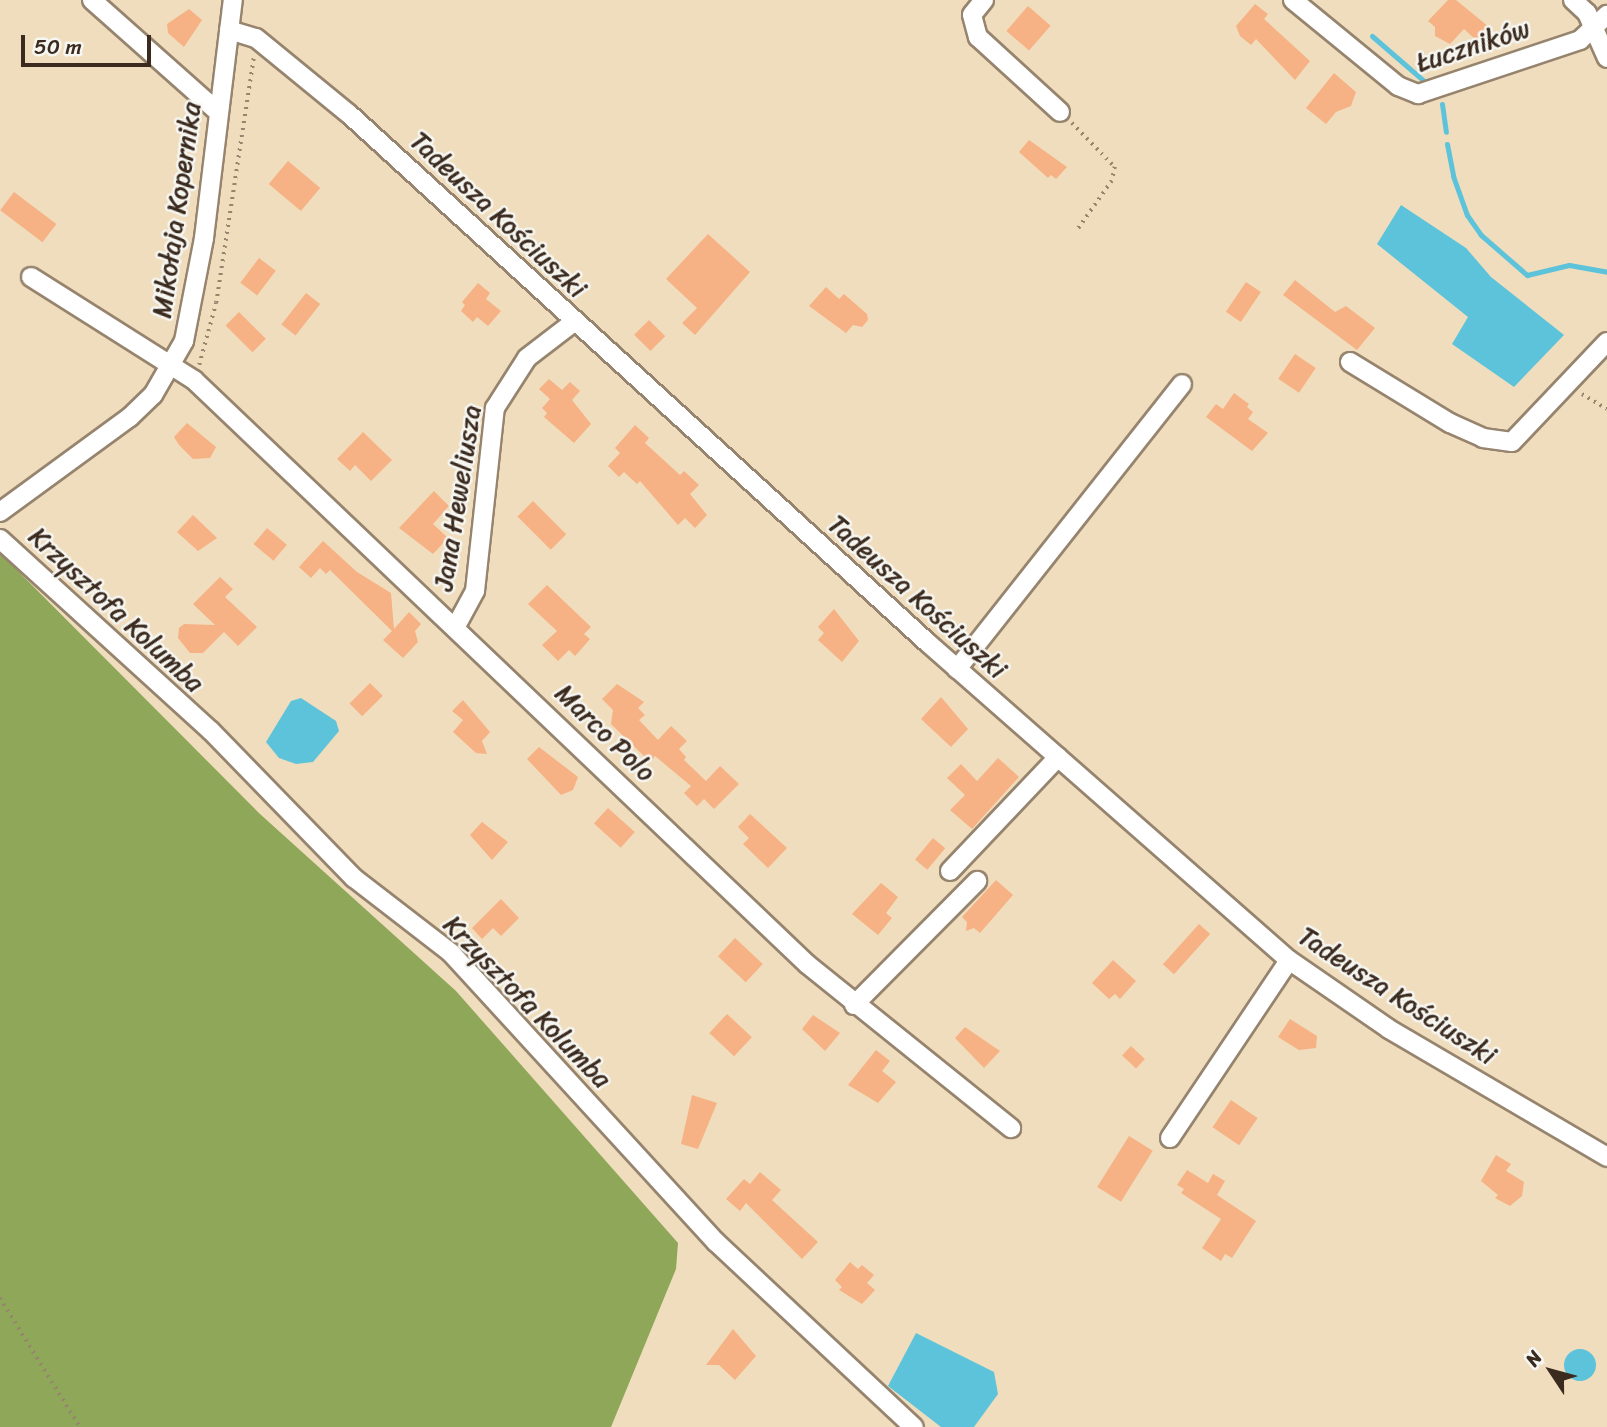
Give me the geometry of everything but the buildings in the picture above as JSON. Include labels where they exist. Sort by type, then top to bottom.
[{"type":"street","points":[[92,0],[218,112]]},
{"type":"street","name":"Mikołaja Kopernika","points":[[0,512],[130,417],[172,367],[194,307],[233,0]]},
{"type":"street","points":[[984,0],[972,15],[978,37],[1060,112]]},
{"type":"street","name":"Łuczników","points":[[1293,0],[1409,93],[1418,94],[1580,40],[1607,15]]},
{"type":"street","points":[[1573,0],[1587,13],[1607,58]]},
{"type":"street","name":"Tadeusza Kościuszki","points":[[229,30],[257,38],[349,114],[957,669],[1289,960],[1389,1029],[1607,1157]]},
{"type":"street","name":"Marco Polo","points":[[31,277],[194,380],[248,436],[456,628],[854,1005],[1011,1128]]},
{"type":"street","name":"Jana Heweliusza","points":[[456,628],[475,591],[495,408],[527,358],[575,321]]},
{"type":"street","points":[[1350,362],[1450,424],[1483,438],[1512,442],[1607,342]]},
{"type":"street","points":[[957,669],[1182,384]]},
{"type":"street","name":"Krzysztofa Kolumba","points":[[0,539],[211,731],[354,878],[451,953],[716,1242],[914,1427]]},
{"type":"street","points":[[950,871],[1058,757]]},
{"type":"street","points":[[854,1005],[976,881]]},
{"type":"street","points":[[1170,1138],[1289,960]]},
{"type":"path","points":[[1060,112],[1115,167],[1112,181],[1076,232]]},
{"type":"path","points":[[1567,386],[1607,409]]},
{"type":"path","points":[[0,1298],[80,1427]]},
{"type":"green space","points":[[0,553],[260,814],[456,991],[678,1243],[676,1269],[611,1427],[0,1427]]},
{"type":"water","points":[[1401,205],[1466,248],[1491,277],[1564,335],[1514,387],[1452,344],[1468,317],[1377,244]]},
{"type":"water","points":[[301,698],[336,721],[339,731],[313,762],[296,764],[279,758],[266,742],[291,701]]},
{"type":"water","points":[[916,1333],[994,1372],[998,1394],[974,1427],[941,1427],[888,1386]]},
{"type":"water","points":[[1580,1349],[1591,1354],[1596,1365],[1591,1376],[1580,1381],[1569,1376],[1564,1365],[1569,1354]]},
{"type":"waterway","points":[[1372,36],[1424,81]]},
{"type":"waterway","points":[[1442,104],[1446,132]]},
{"type":"waterway","points":[[1447,144],[1453,176],[1467,215],[1481,235],[1527,275],[1569,265],[1607,272]]}]
